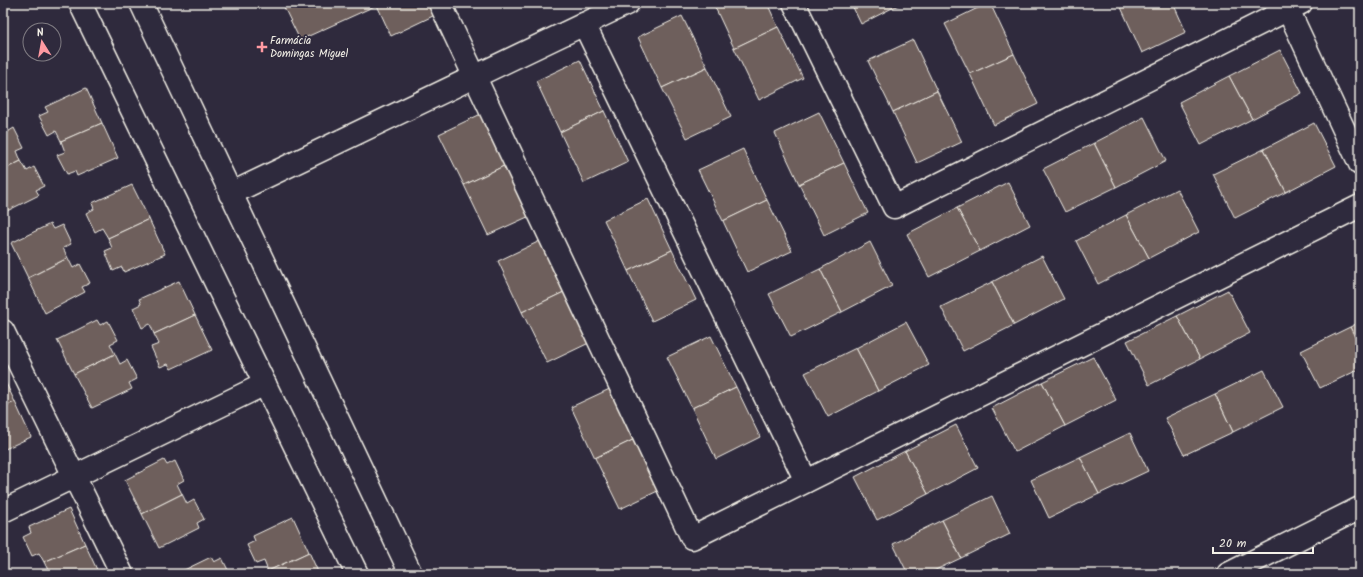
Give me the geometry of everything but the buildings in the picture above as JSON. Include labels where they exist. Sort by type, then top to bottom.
[{"type":"street","points":[[80,3],[356,574]]},
{"type":"street","points":[[140,3],[411,574]]},
{"type":"street","points":[[440,3],[692,538],[1360,206]]},
{"type":"street","points":[[230,194],[628,3]]},
{"type":"street","points":[[794,3],[894,207],[1292,5],[1360,164]]},
{"type":"street","points":[[584,24],[806,482]]},
{"type":"street","points":[[3,331],[122,574]]},
{"type":"street","points":[[3,511],[265,384]]},
{"type":"street","points":[[1228,574],[1360,508]]},
{"type":"place","name":"Farmácia Domingas Miguel","points":[[262,47]]}]
